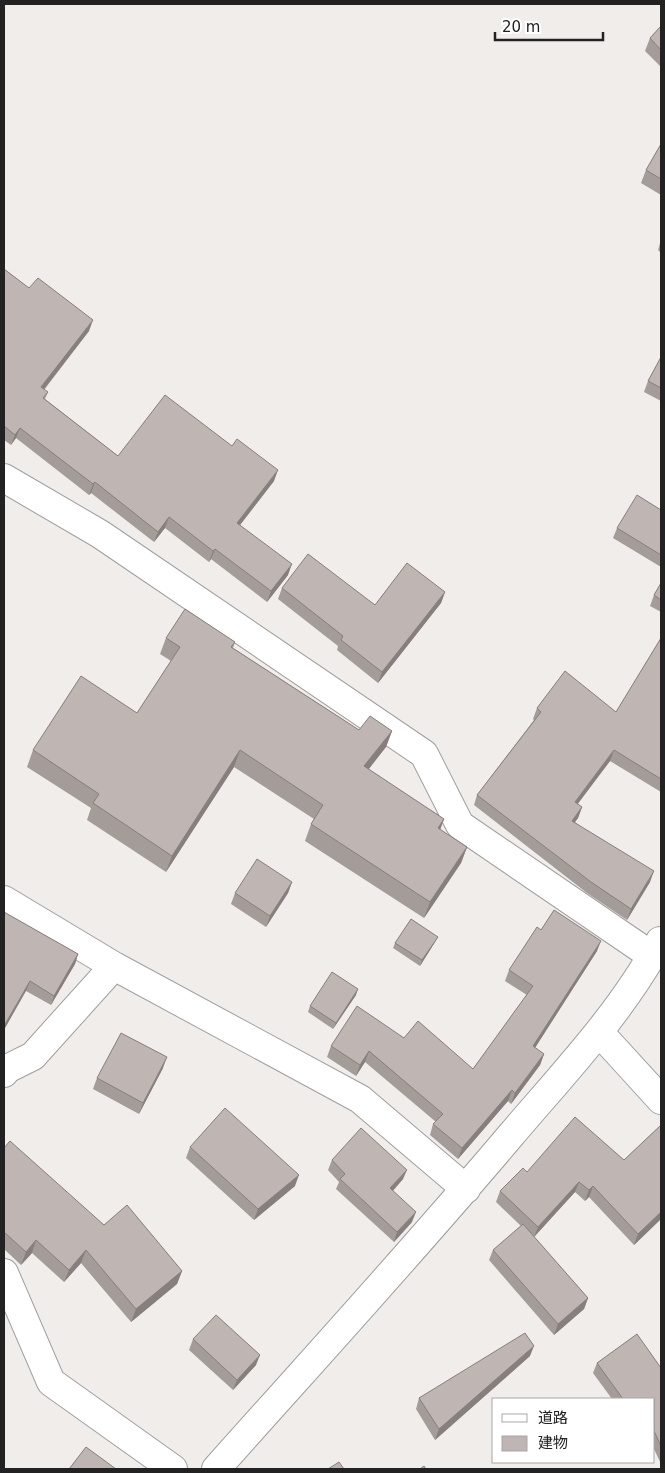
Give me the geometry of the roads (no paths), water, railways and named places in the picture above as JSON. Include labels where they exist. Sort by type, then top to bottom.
[{"type":"street","points":[[4,478],[100,534],[424,754],[460,825],[657,948],[599,1032],[466,1189],[216,1469]]},
{"type":"street","points":[[4,900],[114,966],[360,1099],[466,1189]]},
{"type":"street","points":[[4,1073],[5,1070],[32,1056],[114,966]]},
{"type":"street","points":[[599,1032],[661,1100]]},
{"type":"street","points":[[4,1273],[51,1382],[174,1469]]}]
